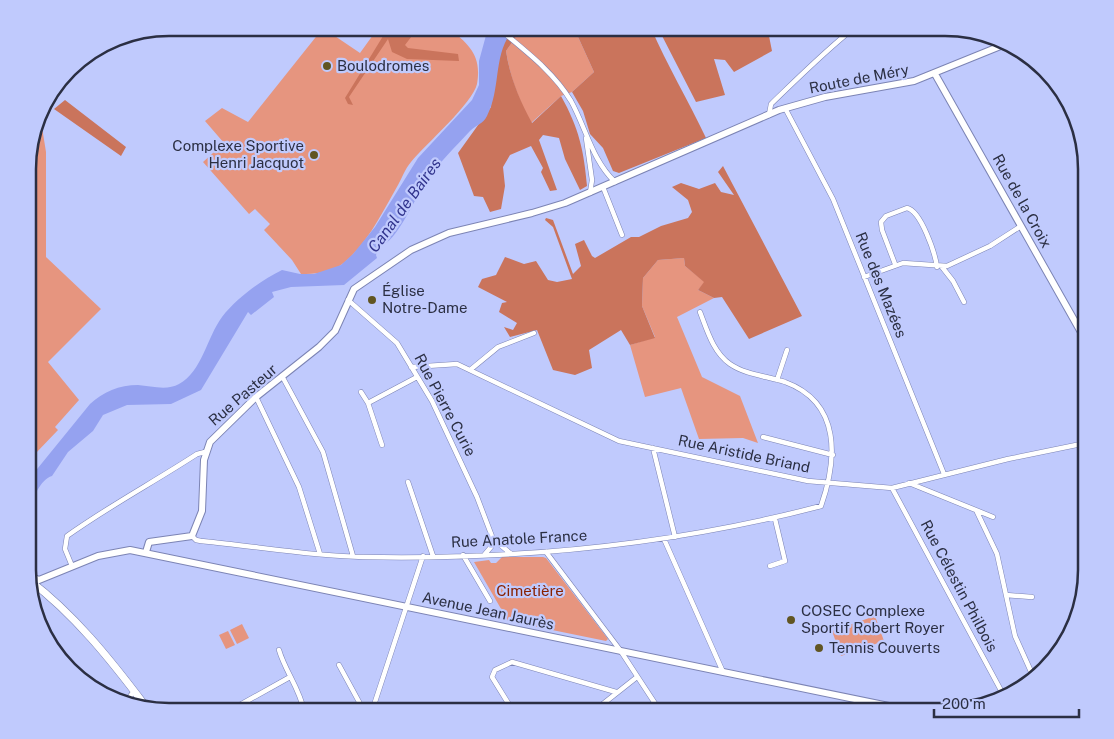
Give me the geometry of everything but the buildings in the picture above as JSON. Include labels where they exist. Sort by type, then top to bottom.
[{"type":"main road","name":"Route de Méry","points":[[352,291],[411,250],[449,233],[532,214],[604,188],[785,108],[825,97],[889,87],[935,74],[997,47]]},
{"type":"main road","name":"Rue de la Croix","points":[[935,74],[1077,324]]},
{"type":"main road","name":"Rue Pasteur","points":[[205,452],[210,442],[228,423],[256,397],[319,347],[335,331],[352,291]]},
{"type":"main road","points":[[146,552],[149,542],[192,536],[202,511],[205,452]]},
{"type":"main road","name":"Avenue Jean Jaurès","points":[[38,584],[46,578],[72,566],[118,551],[146,552],[870,702]]},
{"type":"main road","name":"Avenue Jean Jaurès","points":[[38,584],[60,571]]},
{"type":"main road","points":[[38,584],[104,652],[140,699]]},
{"type":"street","points":[[769,115],[771,104],[793,85],[823,53],[844,36]]},
{"type":"street","points":[[507,37],[556,81],[572,104],[585,135],[603,169],[615,182]]},
{"type":"street","name":"Rue des Mazées","points":[[785,108],[832,198],[944,474]]},
{"type":"street","points":[[585,135],[592,180],[590,192]]},
{"type":"street","points":[[604,188],[622,235]]},
{"type":"street","points":[[895,264],[882,230],[881,222],[886,216],[907,208],[916,212],[939,267],[953,281],[964,302]]},
{"type":"street","points":[[864,277],[895,264],[916,263],[939,267],[990,246],[1021,226]]},
{"type":"street","name":"Rue Pierre Curie","points":[[348,300],[393,338],[432,401],[461,462],[493,539],[510,553]]},
{"type":"street","points":[[700,312],[714,345],[724,359],[738,369],[777,380],[802,392],[817,406],[832,436],[833,455],[829,483]]},
{"type":"street","points":[[470,370],[498,347],[534,333]]},
{"type":"street","points":[[777,380],[787,350]]},
{"type":"street","name":"Rue Aristide Briand","points":[[411,367],[453,364],[470,370],[611,437],[653,448],[808,481],[892,488],[944,474],[1077,445]]},
{"type":"street","points":[[282,376],[324,452],[353,556]]},
{"type":"street","points":[[368,403],[417,376]]},
{"type":"street","points":[[361,392],[368,403],[382,445]]},
{"type":"street","points":[[256,397],[299,487],[320,554]]},
{"type":"street","points":[[764,437],[833,455]]},
{"type":"street","points":[[653,448],[675,537]]},
{"type":"street","points":[[72,566],[65,549],[67,536],[98,514],[197,454],[205,452]]},
{"type":"street","points":[[920,480],[925,491]]},
{"type":"street","points":[[408,482],[433,556]]},
{"type":"street","name":"Rue Anatole France","points":[[192,536],[196,540],[353,556],[433,556],[546,552],[664,539],[775,519],[822,506],[829,483]]},
{"type":"street","points":[[909,483],[993,517]]},
{"type":"street","name":"Rue Célestin Philbois","points":[[892,488],[1001,690]]},
{"type":"street","points":[[977,512],[997,554],[1015,636],[1030,672]]},
{"type":"street","points":[[770,566],[785,561],[775,519]]},
{"type":"street","points":[[485,554],[493,543],[493,539]]},
{"type":"street","points":[[664,539],[723,672]]},
{"type":"street","points":[[546,552],[620,650],[654,702]]},
{"type":"street","points":[[463,554],[490,601]]},
{"type":"street","points":[[375,703],[423,556]]},
{"type":"street","points":[[1006,595],[1032,596]]},
{"type":"street","points":[[279,650],[303,703]]},
{"type":"street","points":[[509,703],[492,677],[495,670],[512,662],[616,692]]},
{"type":"street","points":[[338,665],[359,703]]},
{"type":"street","points":[[604,702],[637,676]]},
{"type":"street","points":[[245,703],[290,677]]},
{"type":"street","points":[[130,696],[134,691]]},
{"type":"green space","points":[[578,36],[594,72],[572,92],[561,96],[531,123],[516,88],[506,51],[516,37]]},
{"type":"green space","name":"Complexe Sportive Henri Jacquot","points":[[316,37],[336,37],[360,53],[372,37],[459,37],[472,51],[478,65],[477,84],[467,102],[409,165],[380,217],[358,249],[341,265],[332,270],[301,274],[292,260],[264,230],[270,224],[255,209],[249,214],[203,162],[224,143],[205,121],[222,108],[248,122]]},
{"type":"green space","points":[[42,130],[46,152],[46,257],[101,309],[48,362],[79,400],[55,427],[58,430],[36,453],[36,170],[37,152]]},
{"type":"green space","points":[[684,258],[685,266],[705,282],[698,290],[714,298],[677,317],[702,377],[740,396],[758,443],[743,438],[699,439],[681,388],[645,397],[630,345],[655,337],[642,306],[643,278],[658,260]]},
{"type":"green space","name":"Cimetière","points":[[502,557],[546,558],[608,639],[606,641],[508,621],[474,562],[489,560],[491,563],[496,563]]},
{"type":"green space","points":[[875,616],[884,641],[841,656],[832,631]]},
{"type":"green space","points":[[242,624],[249,638],[237,644],[230,630]]},
{"type":"green space","points":[[228,631],[235,645],[226,649],[219,635]]},
{"type":"shaded area","points":[[578,36],[655,36],[706,138],[619,173],[613,171],[603,148],[590,134],[583,111],[572,92],[594,72]]},
{"type":"shaded area","points":[[662,36],[769,36],[772,51],[734,72],[725,60],[714,59],[725,95],[696,102]]},
{"type":"shaded area","points":[[383,37],[411,37],[405,45],[408,48],[458,54],[459,61],[407,59],[392,52],[388,39],[349,97],[353,105],[348,104],[345,98]]},
{"type":"shaded area","points":[[495,37],[516,37],[506,51],[519,97],[532,123],[561,96],[580,140],[587,186],[580,190],[565,159],[559,138],[543,135],[539,140],[557,190],[550,191],[541,172],[543,168],[531,146],[510,155],[503,167],[505,186],[501,209],[490,212],[483,197],[474,196],[458,153],[491,107]]},
{"type":"shaded area","points":[[65,100],[126,147],[121,156],[54,109]]},
{"type":"shaded area","points":[[723,166],[802,316],[749,339],[722,297],[714,298],[698,290],[704,282],[685,266],[684,258],[658,260],[643,278],[642,306],[655,338],[630,345],[621,330],[589,350],[592,368],[575,375],[553,370],[537,330],[510,337],[504,327],[513,330],[517,323],[499,312],[502,303],[507,302],[478,287],[482,279],[496,275],[505,257],[524,264],[536,261],[548,280],[557,282],[572,279],[553,227],[545,220],[546,218],[553,220],[573,274],[581,266],[575,244],[584,240],[592,256],[595,258],[631,237],[639,237],[661,226],[688,218],[692,212],[688,200],[672,187],[681,183],[699,189],[715,183],[721,192],[734,195],[718,172]]},
{"type":"water","name":"Canal de Baires","points":[[486,37],[508,37],[500,59],[492,105],[487,116],[484,121],[470,131],[432,173],[393,237],[386,244],[379,247],[376,255],[377,258],[344,285],[291,287],[272,292],[274,297],[251,315],[248,312],[201,390],[171,404],[127,405],[103,415],[93,431],[68,452],[52,476],[43,482],[36,493],[36,470],[95,400],[112,390],[124,386],[138,385],[164,388],[179,384],[187,378],[199,363],[222,317],[235,303],[265,279],[282,270],[300,274],[314,274],[341,265],[353,254],[375,227],[418,158],[472,100],[479,85],[479,61]]},
{"type":"place","name":"Boulodromes","points":[[327,66]]},
{"type":"place","name":"Complexe Sportive Henri Jacquot","points":[[314,155]]},
{"type":"place","name":"Église Notre-Dame","points":[[372,300]]},
{"type":"place","name":"COSEC Complexe Sportif Robert Royer","points":[[791,620]]},
{"type":"place","name":"Tennis Couverts","points":[[819,648]]}]
